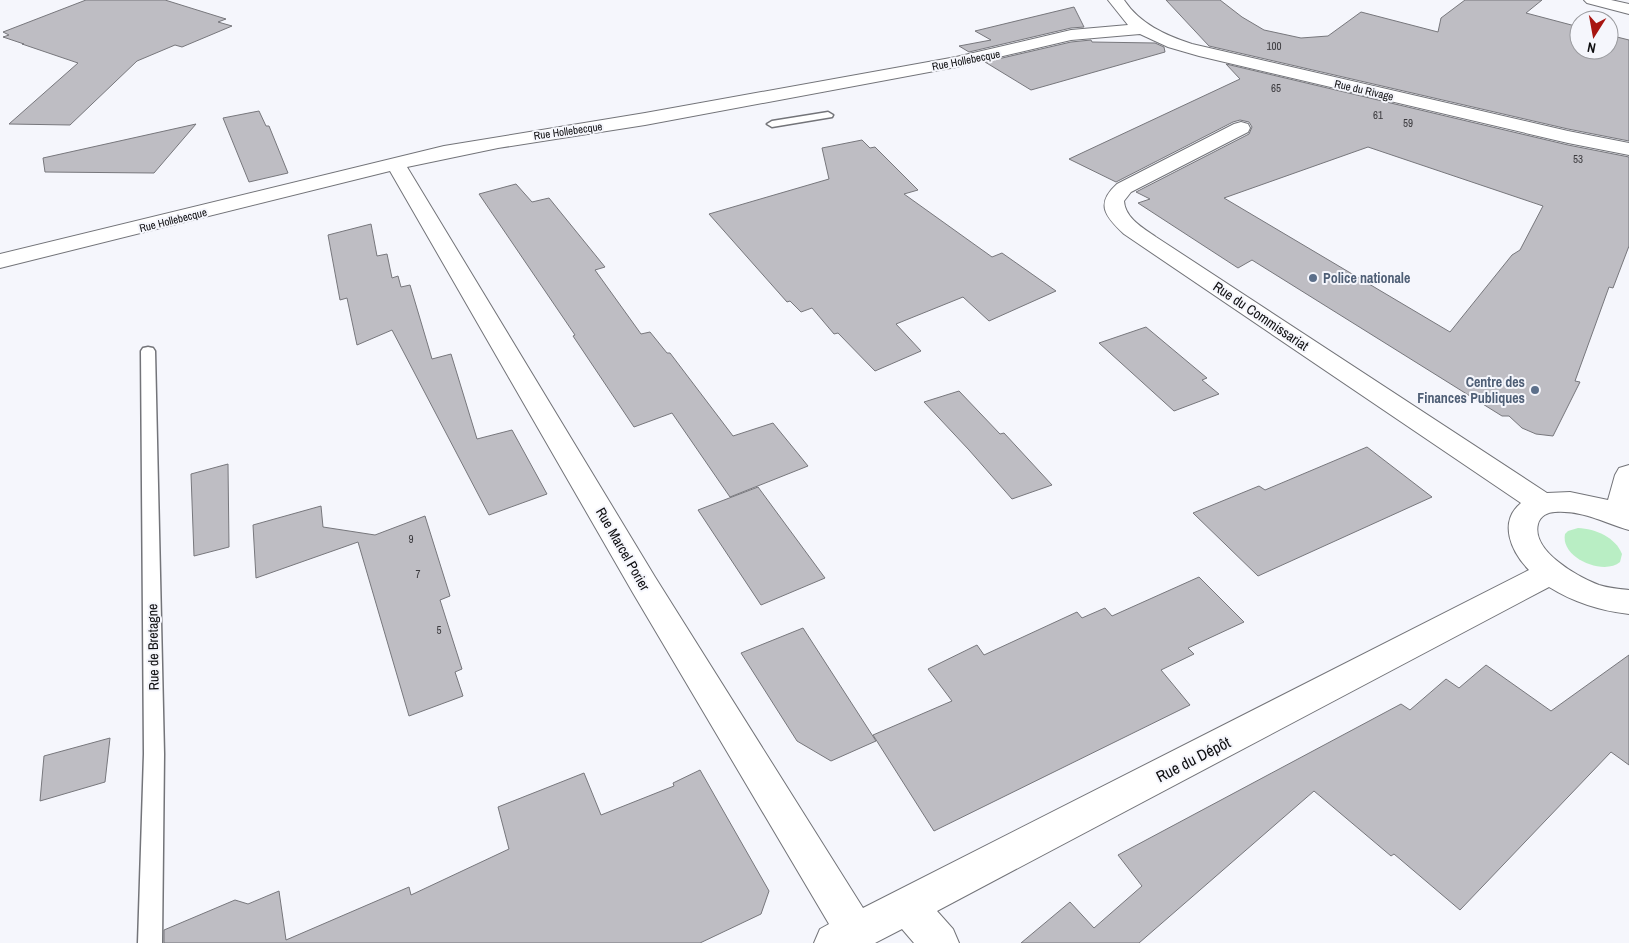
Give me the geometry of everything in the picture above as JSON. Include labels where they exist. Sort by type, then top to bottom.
[{"type":"street","name":"Rue du Rivage","points":[[1116,0],[1124,14],[1140,29],[1163,40],[1216,56],[1568,137],[1629,148]]},
{"type":"street","points":[[1592,0],[1629,9]]},
{"type":"street","name":"Rue Hollebecque","points":[[0,262],[395,163],[474,146],[645,119],[956,62],[1071,34],[1140,29]]},
{"type":"street","name":"Rue du Commissariat","points":[[1241,128],[1124,188],[1114,201],[1114,208],[1117,214],[1132,229],[1162,250],[1543,504]]},
{"type":"street","name":"Rue Marcel Porier","points":[[395,163],[418,199],[644,585],[845,937]]},
{"type":"street","points":[[1629,475],[1624,517],[1591,504],[1556,502],[1543,504],[1532,510],[1523,523],[1523,535],[1532,554],[1551,572],[1588,593],[1608,599],[1629,602]]},
{"type":"street","name":"Rue du Dépôt","points":[[845,937],[975,872],[1551,572]]},
{"type":"street","points":[[907,905],[939,943]]},
{"type":"lane","points":[[772,124],[828,115]]},
{"type":"lane","name":"Rue de Bretagne","points":[[148,351],[154,754],[150,943]]},
{"type":"green space","points":[[1578,528],[1598,532],[1615,543],[1622,554],[1620,562],[1613,566],[1594,566],[1576,557],[1565,543],[1565,534]]},
{"type":"building","points":[[86,0],[165,0],[226,19],[218,22],[232,26],[182,47],[175,45],[137,61],[70,125],[9,124],[78,63],[3,37],[9,35],[3,32]]},
{"type":"building","points":[[1166,0],[1220,0],[1242,17],[1264,30],[1301,38],[1328,36],[1361,12],[1438,32],[1441,18],[1465,0],[1542,0],[1526,13],[1569,24],[1569,60],[1619,60],[1619,38],[1629,40],[1629,141],[1568,129],[1209,46]]},
{"type":"building","points":[[1074,7],[1084,27],[1071,28],[969,52],[959,46],[991,40],[975,31]]},
{"type":"building","points":[[1091,40],[1092,42],[1155,43],[1164,47],[1165,52],[1031,90],[985,62],[1071,42]]},
{"type":"building","points":[[1226,64],[1568,145],[1629,157],[1629,246],[1613,288],[1609,287],[1575,381],[1580,382],[1553,436],[1536,434],[1522,428],[1509,416],[1502,416],[1252,260],[1238,268],[1138,203],[1150,199],[1136,192],[1249,134],[1252,127],[1249,122],[1240,120],[1233,122],[1116,182],[1069,159],[1240,79]],"holes":[[[1368,147],[1543,206],[1520,250],[1512,255],[1450,332],[1224,198]]]},
{"type":"building","points":[[259,111],[266,126],[269,126],[288,173],[249,182],[223,118]]},
{"type":"building","points":[[196,124],[154,173],[45,172],[43,158]]},
{"type":"building","points":[[862,140],[870,148],[875,147],[918,190],[904,194],[992,257],[1002,253],[1056,291],[989,321],[963,297],[896,324],[921,351],[875,371],[838,333],[834,334],[812,308],[801,312],[790,301],[787,302],[709,214],[829,179],[822,148]]},
{"type":"building","points":[[516,184],[532,202],[549,198],[605,267],[595,270],[641,334],[650,332],[667,353],[670,353],[733,436],[773,423],[808,466],[730,497],[672,413],[634,427],[573,336],[575,335],[479,194]]},
{"type":"building","points":[[371,224],[377,256],[387,254],[392,278],[398,276],[401,287],[410,285],[432,359],[451,354],[477,439],[512,430],[547,494],[489,515],[392,330],[357,345],[347,298],[340,300],[328,235]]},
{"type":"building","points":[[1146,327],[1207,378],[1202,380],[1219,394],[1174,411],[1099,343]]},
{"type":"building","points":[[959,391],[1000,434],[1004,433],[1052,485],[1012,499],[924,402]]},
{"type":"building","points":[[1367,447],[1432,497],[1258,576],[1193,513],[1259,486],[1265,490]]},
{"type":"building","points":[[228,464],[229,547],[194,556],[191,474]]},
{"type":"building","points":[[758,487],[825,578],[761,605],[698,510]]},
{"type":"building","points":[[321,506],[323,527],[375,535],[425,516],[450,596],[440,600],[462,669],[455,672],[463,696],[409,716],[358,542],[256,578],[253,525]]},
{"type":"building","points":[[1199,577],[1244,622],[1188,648],[1194,654],[1161,670],[1190,705],[934,831],[873,735],[952,701],[928,669],[977,645],[984,655],[1077,612],[1082,618],[1105,608],[1112,616]]},
{"type":"building","points":[[803,628],[876,741],[831,761],[797,741],[741,653]]},
{"type":"building","points":[[1629,655],[1629,765],[1611,752],[1460,910],[1394,854],[1391,856],[1314,791],[1139,943],[1021,943],[1070,902],[1094,928],[1142,886],[1118,855],[1401,704],[1410,710],[1446,679],[1459,688],[1486,665],[1551,711]]},
{"type":"building","points":[[110,738],[105,782],[40,801],[44,756]]},
{"type":"building","points":[[700,770],[769,891],[761,914],[700,943],[164,943],[164,930],[235,900],[248,904],[279,891],[286,940],[409,887],[411,895],[509,849],[498,807],[584,773],[601,815],[674,786],[673,783]]},
{"type":"place","name":"Police nationale","points":[[1313,278]]},
{"type":"place","name":"Centre des Finances Publiques","points":[[1535,390]]}]
